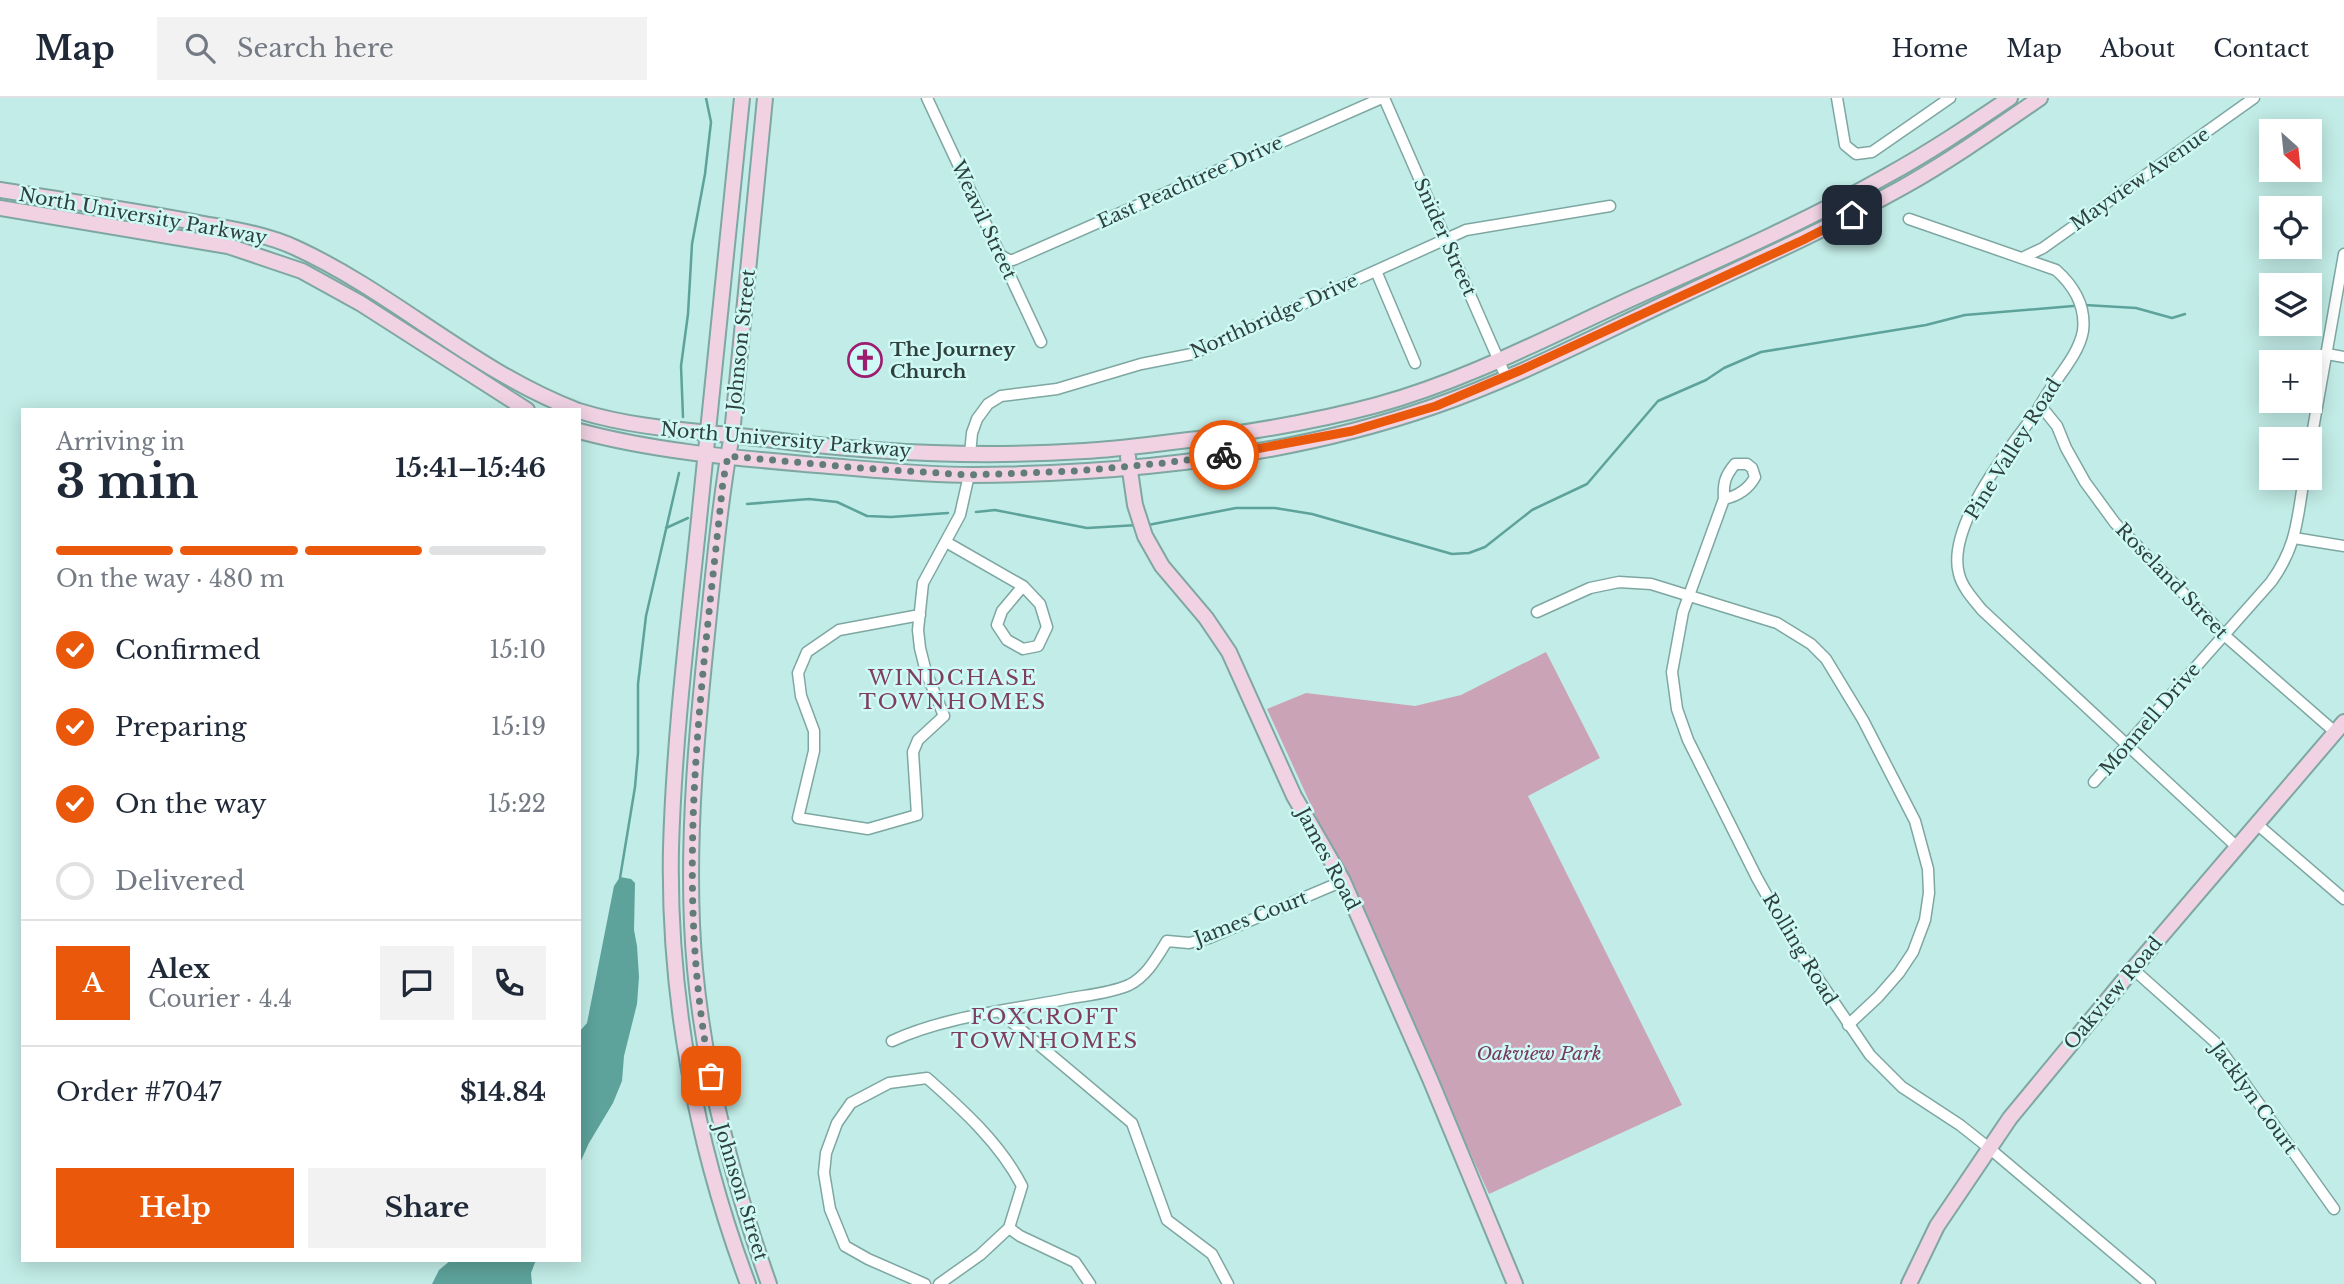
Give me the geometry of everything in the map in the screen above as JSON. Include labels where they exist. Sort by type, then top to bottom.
[{"type":"main road","name":"Johnson Street","points":[[742,98],[677,745],[671,850],[673,924],[680,1004],[698,1120],[722,1209],[748,1284]]},
{"type":"main road","name":"Johnson Street","points":[[765,98],[732,434],[723,481],[698,723],[691,867],[697,987],[706,1049],[721,1129],[769,1284]]},
{"type":"main road","name":"North University Parkway","points":[[581,411],[613,421],[654,428],[732,434],[841,449],[970,454],[1083,452],[1127,448],[1246,432],[1378,405],[1436,386],[1499,360],[1752,244],[1889,175],[2010,98]]},
{"type":"main road","name":"North University Parkway","points":[[581,432],[627,444],[705,455],[969,475],[1077,471],[1215,457],[1352,431],[1436,406],[1506,376],[1840,221],[1907,185],[1976,143],[2040,98]]},
{"type":"main road","name":"North University Parkway","points":[[0,190],[176,218],[251,233],[293,246],[330,264],[492,368],[573,408]]},
{"type":"main road","name":"North University Parkway","points":[[0,208],[228,246],[302,271],[360,303],[524,408]]},
{"type":"main road","name":"James Road","points":[[1127,448],[1138,516],[1153,551],[1169,575],[1206,618],[1228,652],[1294,796],[1343,881],[1430,1079],[1515,1284]]},
{"type":"main road","name":"Oakview Road","points":[[1909,1284],[1937,1226],[2010,1118],[2133,969],[2340,727]]},
{"type":"street","name":"Weavil Street","points":[[927,98],[1041,342]]},
{"type":"street","name":"East Peachtree Drive","points":[[1000,255],[1009,261],[1013,260],[1383,98]]},
{"type":"street","name":"Snider Street","points":[[1383,98],[1506,376]]},
{"type":"street","points":[[1837,98],[1845,145],[1856,154],[1872,152],[1950,98]]},
{"type":"street","name":"Mayview Avenue","points":[[2024,257],[2043,248],[2254,98]]},
{"type":"street","name":"Northbridge Drive","points":[[970,454],[972,433],[977,419],[988,404],[1001,396],[1057,389],[1140,364],[1192,354],[1466,230],[1610,206]]},
{"type":"street","name":"Pine Valley Road","points":[[1909,219],[2056,270],[2078,297],[2083,316],[2083,331],[2078,347],[1994,471],[1961,533],[1957,554],[1959,575],[1968,593],[1982,610],[2237,847]]},
{"type":"street","points":[[2314,427],[2344,254]]},
{"type":"street","points":[[1376,271],[1415,363]]},
{"type":"street","points":[[2327,354],[2344,357]]},
{"type":"street","name":"Roseland Street","points":[[2040,405],[2057,426],[2085,482],[2115,523],[2224,635],[2340,727]]},
{"type":"street","points":[[920,615],[839,630],[807,653],[798,673],[801,696],[814,732],[814,751],[798,818],[868,829],[917,815],[913,752],[918,740],[944,716],[926,672],[920,648],[918,630],[920,615],[923,583],[960,516],[969,475]]},
{"type":"street","name":"Monnell Drive","points":[[2094,782],[2271,582],[2285,562],[2294,538],[2302,490]]},
{"type":"street","name":"Rolling Road","points":[[1724,499],[1682,612],[1672,672],[1677,709],[1688,740],[1757,878],[1787,932],[1870,1055],[1902,1087],[1960,1125],[1989,1148],[2150,1284]]},
{"type":"street","points":[[2294,538],[2344,546]]},
{"type":"street","points":[[946,542],[1023,586],[1040,604],[1047,627],[1038,646],[1023,649],[1007,640],[997,625],[1002,611],[1023,586]]},
{"type":"street","points":[[1537,612],[1590,588],[1619,582],[1651,584],[1777,623],[1811,644],[1826,659],[1863,720],[1915,821],[1928,869],[1930,893],[1925,920],[1913,952],[1878,997],[1848,1025]]},
{"type":"street","points":[[2258,824],[2344,899]]},
{"type":"street","name":"James Court","points":[[892,1041],[915,1030],[1099,993],[1129,984],[1148,971],[1167,941],[1189,943],[1209,938],[1343,881]]},
{"type":"street","name":"Jacklyn Court","points":[[2133,969],[2215,1042],[2334,1209]]},
{"type":"street","points":[[1000,1012],[1132,1123],[1167,1220],[1212,1254],[1228,1284]]},
{"type":"street","points":[[925,1284],[845,1246],[830,1209],[824,1173],[825,1153],[837,1123],[851,1103],[889,1083],[927,1078],[961,1108],[1015,1172],[1022,1186],[1009,1228],[980,1255],[939,1284]]},
{"type":"street","points":[[1009,1228],[1034,1244],[1075,1262],[1090,1284]]},
{"type":"green space","name":"Oakview Park","points":[[1546,652],[1600,758],[1528,796],[1682,1105],[1489,1194],[1267,709],[1306,693],[1415,706],[1461,695]]},
{"type":"water","points":[[620,877],[631,879],[635,883],[634,930],[639,977],[637,1004],[624,1056],[622,1081],[581,1161],[581,1030],[587,1023],[614,886]]},
{"type":"water","points":[[449,1262],[535,1262],[531,1273],[532,1284],[432,1284],[439,1270]]},
{"type":"waterway","points":[[683,417],[681,366],[688,314],[692,244],[711,122],[706,98]]},
{"type":"waterway","points":[[1148,525],[1236,508],[1275,508],[1312,514],[1452,554],[1469,553],[1485,547],[1532,510],[1587,484],[1658,401],[1761,352],[1926,325],[1965,315],[2085,305],[2136,308],[2172,318],[2185,314]]},
{"type":"waterway","points":[[620,878],[635,787],[638,684],[646,616],[679,473]]},
{"type":"waterway","points":[[747,504],[809,499],[837,502],[867,516],[948,513]]},
{"type":"waterway","points":[[976,512],[995,510],[1087,528],[1138,525]]},
{"type":"waterway","points":[[666,528],[688,518]]},
{"type":"way so far","points":[[711,1076],[697,987],[691,867],[698,723],[723,481],[728,456],[969,475],[1077,471],[1224,455]]},
{"type":"place","name":"The Journey Church","points":[[865,360]]},
{"type":"district","name":"WINDCHASE TOWNHOMES","points":[[953,690]]},
{"type":"district","name":"FOXCROFT TOWNHOMES","points":[[1045,1029]]},
{"type":"route","points":[[1224,455],[1352,431],[1436,406],[1521,370],[1852,215]]}]
